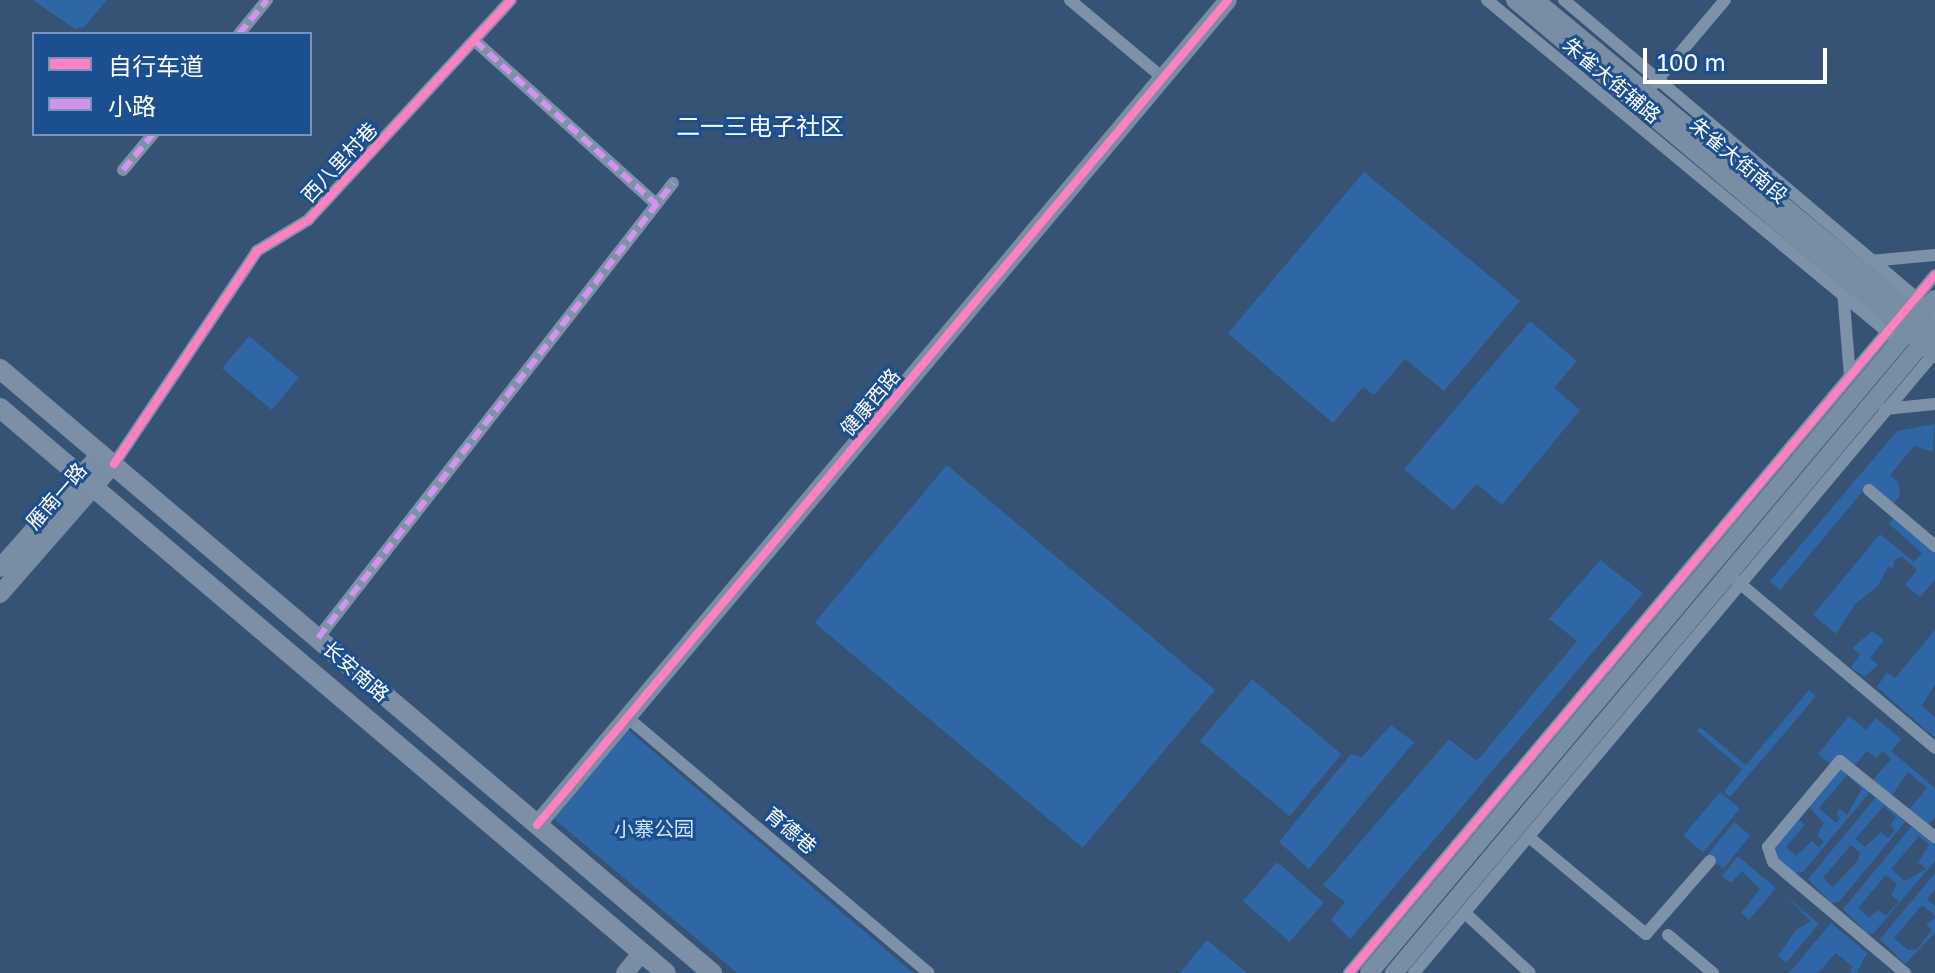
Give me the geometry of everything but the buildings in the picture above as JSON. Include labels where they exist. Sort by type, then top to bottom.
[{"type":"main road","name":"健康西路","points":[[537,825],[1228,0]]},
{"type":"main road","name":"朱雀大街南段","points":[[1515,0],[1922,333]]},
{"type":"main road","name":"朱雀大街南段","points":[[1535,0],[1652,86],[1852,274]]},
{"type":"main road","points":[[1369,973],[1922,333]]},
{"type":"main road","name":"长安南路","points":[[0,369],[712,973]]},
{"type":"main road","points":[[1394,973],[1734,579],[1859,404]]},
{"type":"main road","name":"长安南路","points":[[0,408],[666,973]]},
{"type":"main road","name":"雁南一路","points":[[0,594],[108,458]]},
{"type":"main road","name":"雁南一路","points":[[0,568],[87,482]]},
{"type":"main road","points":[[625,973],[642,953]]},
{"type":"street","points":[[241,32],[267,0]]},
{"type":"street","name":"西八里村巷","points":[[108,458],[257,251],[308,220],[511,0]]},
{"type":"street","points":[[1070,0],[1163,78]]},
{"type":"street","name":"朱雀大街辅路","points":[[1487,0],[1852,274],[1922,333]]},
{"type":"street","name":"朱雀大街辅路","points":[[1564,0],[1652,86]]},
{"type":"street","points":[[1652,86],[1725,0]]},
{"type":"street","points":[[475,41],[656,204]]},
{"type":"street","points":[[123,170],[151,136]]},
{"type":"street","points":[[318,638],[673,183]]},
{"type":"street","points":[[1935,255],[1852,274],[1850,375],[1859,404],[1888,408],[1935,404]]},
{"type":"street","points":[[1414,973],[1529,837],[1734,579],[1888,408],[1922,333],[1935,275]]},
{"type":"street","points":[[1349,973],[1850,375],[1922,333]]},
{"type":"street","points":[[1869,490],[1935,546]]},
{"type":"street","points":[[1734,579],[1935,748]]},
{"type":"street","name":"育德巷","points":[[628,718],[929,973]]},
{"type":"street","points":[[1905,973],[1771,860],[1768,847],[1840,761],[1935,837]]},
{"type":"street","points":[[1529,837],[1646,934],[1710,861]]},
{"type":"street","points":[[1465,913],[1530,973]]},
{"type":"street","points":[[1668,935],[1713,973]]},
{"type":"green space","points":[[33,0],[107,0],[84,27],[75,29]]},
{"type":"green space","points":[[1364,172],[1520,301],[1444,391],[1405,359],[1374,395],[1363,387],[1333,423],[1228,333]]},
{"type":"green space","points":[[1530,321],[1577,361],[1554,388],[1580,410],[1502,505],[1477,484],[1453,510],[1404,469]]},
{"type":"green space","points":[[249,336],[299,378],[272,410],[222,368]]},
{"type":"green space","points":[[1935,424],[1933,452],[1914,446],[1890,475],[1898,482],[1900,496],[1893,504],[1869,484],[1780,590],[1770,581],[1897,431]]},
{"type":"green space","points":[[947,465],[1215,690],[1083,848],[815,623]]},
{"type":"green space","points":[[1894,517],[1935,552],[1935,580],[1920,597],[1905,585],[1917,570],[1902,557],[1895,559],[1893,568],[1888,567],[1878,586],[1855,604],[1836,634],[1813,615],[1880,534],[1914,562],[1922,553],[1889,524]]},
{"type":"green space","points":[[1600,560],[1643,593],[1350,939],[1331,920],[1345,902],[1323,885],[1449,739],[1477,761],[1577,641],[1549,619]]},
{"type":"green space","points":[[1935,630],[1935,684],[1922,706],[1935,717],[1935,738],[1877,687],[1887,672],[1895,678]]},
{"type":"green space","points":[[1872,631],[1884,640],[1870,658],[1878,665],[1864,677],[1851,667],[1860,655],[1852,648]]},
{"type":"green space","points":[[1252,679],[1342,754],[1290,816],[1200,741]]},
{"type":"green space","points":[[1809,690],[1816,696],[1730,797],[1724,792],[1742,769],[1697,731],[1700,727],[1746,765]]},
{"type":"green space","points":[[1849,716],[1866,730],[1876,718],[1901,739],[1891,751],[1935,788],[1935,817],[1927,827],[1908,811],[1927,788],[1908,772],[1891,797],[1872,781],[1891,759],[1883,751],[1876,758],[1867,751],[1854,766],[1833,760],[1830,764],[1818,754]]},
{"type":"green space","points":[[1391,725],[1414,742],[1309,869],[1279,842],[1351,754],[1362,757]]},
{"type":"green space","name":"小寨公园","points":[[628,730],[913,973],[737,973],[554,819]]},
{"type":"green space","points":[[1838,765],[1870,792],[1803,872],[1795,873],[1777,858],[1773,844]],"holes":[[[1847,775],[1862,789],[1847,815],[1840,809],[1836,814],[1840,818],[1836,823],[1819,808]],[[1809,807],[1824,823],[1817,835],[1824,842],[1819,847],[1812,841],[1796,856],[1786,847],[1805,825],[1799,820]]]},
{"type":"green space","points":[[1720,792],[1740,809],[1703,852],[1683,836]]},
{"type":"green space","points":[[1876,797],[1905,822],[1839,902],[1831,903],[1808,879]],"holes":[[[1884,806],[1896,817],[1890,825],[1895,830],[1888,838],[1881,832],[1865,847],[1855,839]],[[1851,845],[1860,853],[1858,860],[1833,887],[1823,878]]]},
{"type":"green space","points":[[1734,822],[1750,835],[1723,869],[1707,855]]},
{"type":"green space","points":[[1911,827],[1935,841],[1935,861],[1873,934],[1867,933],[1843,909]],"holes":[[[1919,836],[1929,845],[1918,862],[1926,869],[1905,881],[1891,869]],[[1886,875],[1897,884],[1891,895],[1899,901],[1886,916],[1879,910],[1869,917],[1858,908]]]},
{"type":"green space","points":[[1738,856],[1776,888],[1749,920],[1741,913],[1760,889],[1742,871],[1731,883],[1722,876]]},
{"type":"green space","points":[[1277,862],[1324,903],[1290,942],[1243,901]]},
{"type":"green space","points":[[1935,873],[1935,890],[1927,899],[1935,906],[1935,916],[1922,905],[1894,938],[1908,950],[1917,949],[1932,930],[1926,924],[1935,918],[1935,933],[1905,964],[1880,939]]},
{"type":"green space","points":[[1782,893],[1819,924],[1786,963],[1778,956],[1796,930],[1811,921]]},
{"type":"green space","points":[[1831,923],[1867,953],[1857,973],[1849,973],[1853,967],[1836,953],[1818,973],[1789,973]]},
{"type":"green space","points":[[1207,940],[1247,973],[1180,973]]},
{"type":"marked path","points":[[241,32],[267,0]]},
{"type":"marked path","points":[[475,41],[656,204]]},
{"type":"marked path","points":[[123,170],[151,136]]},
{"type":"marked path","points":[[318,638],[673,183]]},
{"type":"cycle path","points":[[114,464],[257,251],[308,220],[511,0]]},
{"type":"cycle path","points":[[537,825],[1228,0]]},
{"type":"cycle path","points":[[1349,973],[1935,275]]},
{"type":"district","name":"二一三电子社区","points":[[760,126]]}]
